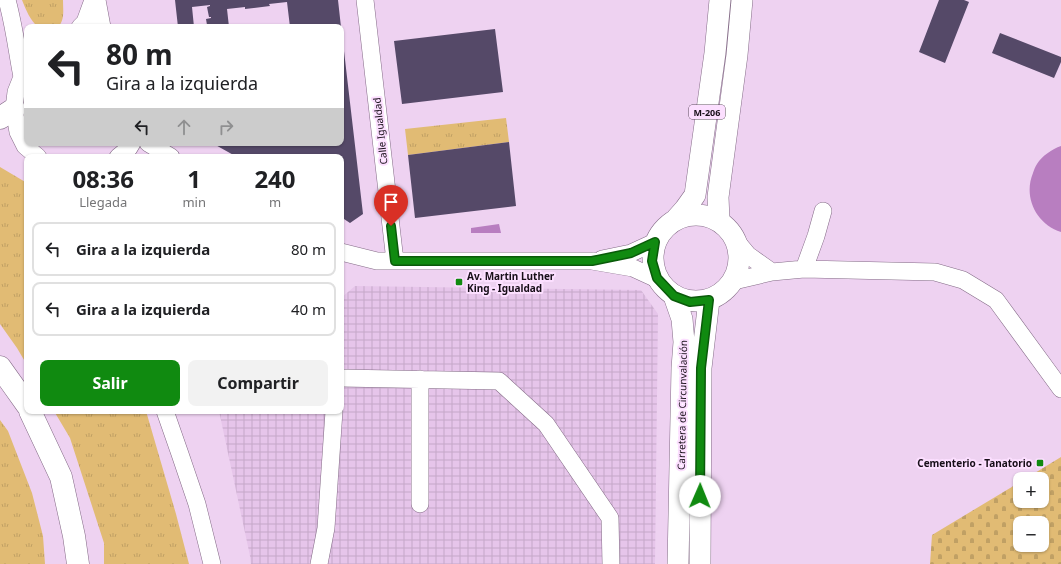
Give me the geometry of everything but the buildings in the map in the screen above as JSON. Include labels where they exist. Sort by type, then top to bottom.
[{"type":"highway","points":[[0,367],[24,401]]},
{"type":"highway","points":[[31,414],[61,476],[74,536],[78,564]]},
{"type":"main road","name":"M-206","points":[[720,0],[715,53],[694,195],[685,209],[677,218],[667,225],[655,242],[652,261],[657,278],[674,296],[690,302],[709,300],[727,289],[734,281]]},
{"type":"main road","name":"M-206","points":[[718,220],[718,198],[737,55],[742,0]]},
{"type":"main road","points":[[677,218],[697,214],[718,220],[732,232],[738,243],[740,262],[734,281]]},
{"type":"main road","name":"Carretera de Circunvalación","points":[[674,296],[682,319],[684,342],[678,564]]},
{"type":"main road","name":"Carretera de Circunvalación","points":[[700,564],[701,368],[709,300]]},
{"type":"street","points":[[7,0],[12,19],[17,54],[24,72]]},
{"type":"street","points":[[13,0],[24,24]]},
{"type":"street","points":[[83,24],[93,0]]},
{"type":"street","points":[[97,0],[101,24]]},
{"type":"street","name":"Calle Igualdad","points":[[365,0],[395,261]]},
{"type":"street","points":[[24,76],[7,113],[24,144]]},
{"type":"street","points":[[25,146],[34,154]]},
{"type":"street","points":[[122,154],[130,146]]},
{"type":"street","points":[[153,146],[166,154]]},
{"type":"street","points":[[804,269],[823,211]]},
{"type":"street","points":[[592,261],[631,253],[655,242]]},
{"type":"street","points":[[738,243],[748,255],[772,272]]},
{"type":"street","points":[[344,253],[377,261],[592,261],[633,268],[657,278]]},
{"type":"street","points":[[734,281],[772,272],[804,269],[935,272],[963,280],[996,300],[1061,389]]},
{"type":"street","points":[[344,378],[500,381],[546,424],[610,518],[611,564]]},
{"type":"street","points":[[420,379],[420,504]]},
{"type":"street","points":[[166,414],[197,504],[212,564]]},
{"type":"street","points":[[319,564],[326,528],[334,414]]},
{"type":"shaded area","points":[[1061,146],[1061,232],[1045,223],[1034,208],[1031,200],[1030,182],[1037,164],[1042,158],[1054,149]]},
{"type":"shaded area","points":[[499,224],[501,233],[471,233],[471,228]]},
{"type":"shaded area","points":[[355,286],[641,290],[658,314],[655,564],[251,564],[220,414],[344,414],[344,295]]},
{"type":"green space","points":[[22,0],[63,0],[63,15],[60,24],[35,24]]},
{"type":"green space","points":[[506,118],[509,142],[408,155],[405,129]]},
{"type":"green space","points":[[0,167],[24,181],[24,360],[0,324]]},
{"type":"green space","points":[[56,414],[147,414],[189,564],[104,564],[104,543],[70,438]]},
{"type":"green space","points":[[0,420],[8,431],[32,493],[43,536],[45,564],[0,564]]},
{"type":"green space","points":[[1061,457],[1061,564],[930,564],[932,535],[1013,486],[1013,508],[1049,508],[1049,472],[1036,472]]},
{"type":"place","name":"Av. Martin Luther King - Igualdad","points":[[459,282]]},
{"type":"place","name":"Cementerio - Tanatorio","points":[[1040,463]]},
{"type":"route","points":[[391,226],[395,261],[592,261],[631,253],[655,242],[652,261],[657,278],[674,296],[690,302],[709,300],[701,368],[700,496]]}]
